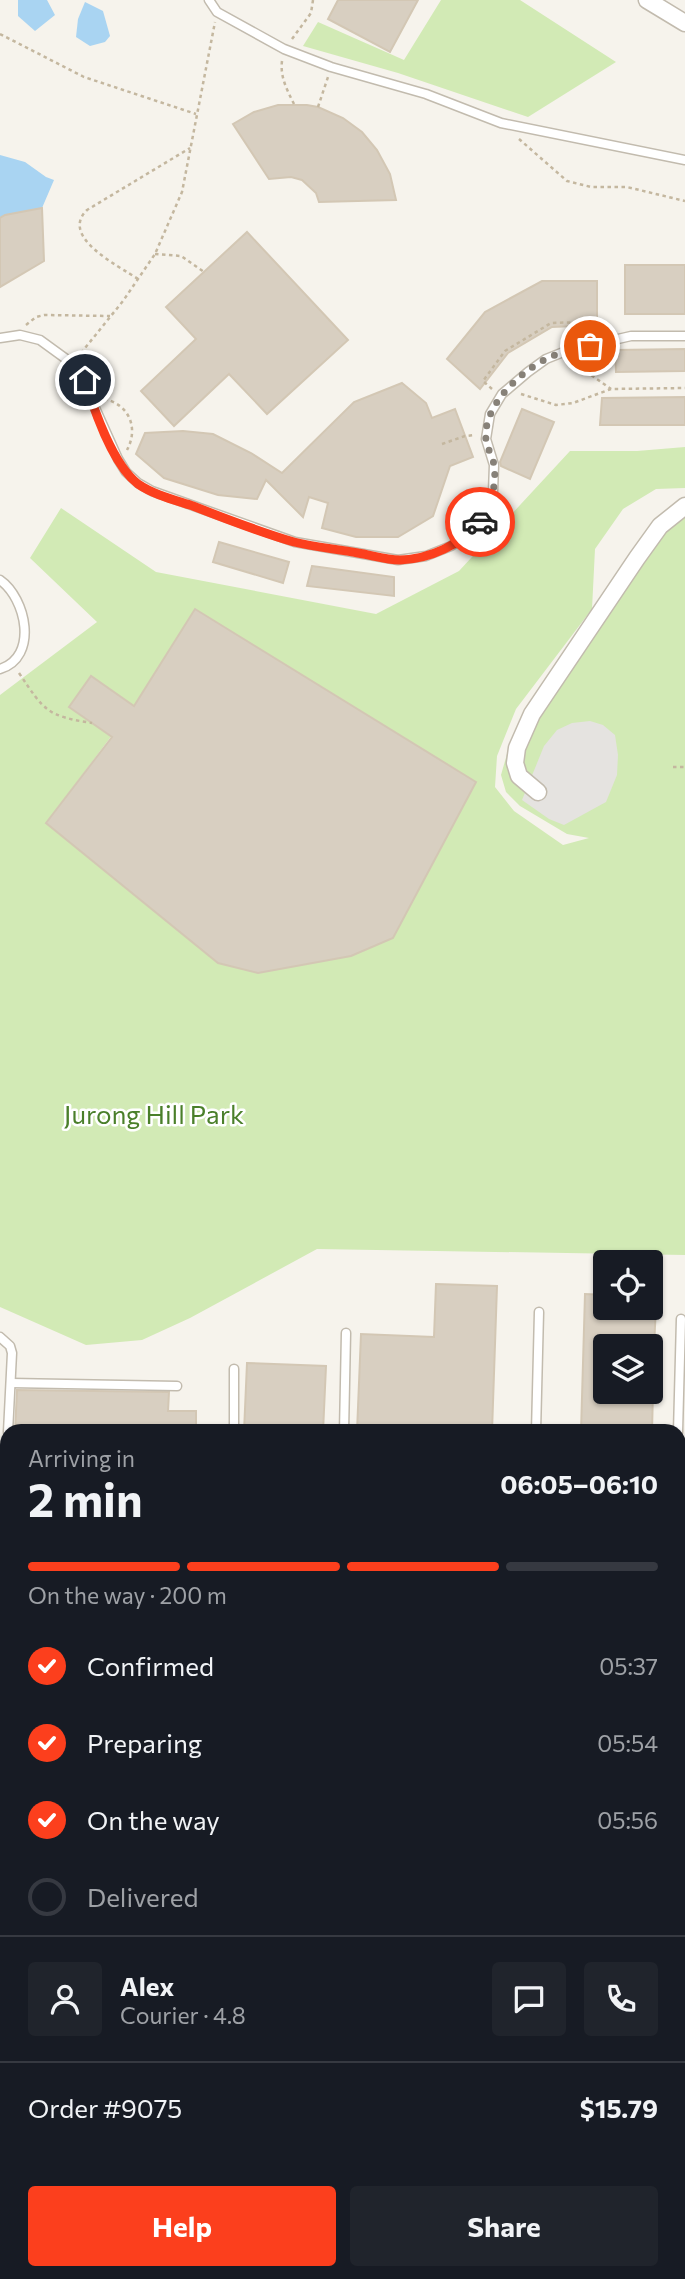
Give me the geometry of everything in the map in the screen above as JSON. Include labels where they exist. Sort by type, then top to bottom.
[{"type":"street","points":[[647,0],[685,23]]},
{"type":"street","points":[[538,792],[519,776],[515,763],[517,748],[533,714],[660,526],[685,506]]},
{"type":"lane","points":[[209,0],[217,12],[284,50],[331,67],[426,94],[501,123],[685,160]]},
{"type":"lane","points":[[0,338],[20,335],[40,340],[73,364],[85,380],[91,399],[126,472],[152,491],[295,542],[398,560],[426,556],[451,546],[469,534],[483,518],[493,492],[494,465],[486,439],[490,414],[505,392],[546,359],[566,351],[631,336],[685,336]]},
{"type":"lane","points":[[0,580],[14,594],[25,623],[21,648],[12,663],[0,669]]},
{"type":"lane","points":[[536,1424],[539,1312]]},
{"type":"lane","points":[[678,1424],[681,1319]]},
{"type":"lane","points":[[344,1424],[346,1333]]},
{"type":"lane","points":[[0,1337],[10,1346],[12,1353],[8,1424]]},
{"type":"lane","points":[[234,1368],[234,1424]]},
{"type":"lane","points":[[10,1383],[177,1386]]},
{"type":"lane","points":[[0,1565],[0,1571]]},
{"type":"path","points":[[73,364],[155,254],[182,192],[217,12]]},
{"type":"path","points":[[0,34],[84,77],[196,114]]},
{"type":"path","points":[[318,107],[331,67]]},
{"type":"path","points":[[501,123],[567,181],[592,187],[626,187],[685,201]]},
{"type":"path","points":[[138,279],[87,243],[80,233],[80,220],[87,210],[190,148]]},
{"type":"path","points":[[155,254],[181,256],[204,272]]},
{"type":"path","points":[[20,335],[29,321],[36,317],[110,316]]},
{"type":"path","points":[[483,381],[505,351],[551,324],[584,323]]},
{"type":"path","points":[[588,347],[580,324],[551,325],[506,352],[485,381],[505,392],[556,405],[573,403],[611,389],[685,388]]},
{"type":"path","points":[[566,351],[587,372],[611,389]]},
{"type":"path","points":[[91,399],[111,400],[127,413],[133,433],[131,443],[118,459]]},
{"type":"path","points":[[442,444],[472,434],[486,439]]},
{"type":"path","points":[[12,663],[42,707],[66,719],[92,723]]},
{"type":"path","points":[[673,767],[685,767]]},
{"type":"green space","points":[[441,0],[520,0],[616,62],[528,117],[398,73],[303,46],[318,22],[404,60]]},
{"type":"green space","name":"Jurong Hill Park","points":[[685,447],[685,488],[656,489],[623,509],[595,549],[592,609],[516,709],[497,756],[495,787],[514,811],[563,845],[589,838],[567,834],[520,806],[506,792],[501,775],[509,747],[525,710],[602,609],[640,538],[672,507],[685,503],[685,1255],[663,1255],[663,1250],[593,1250],[593,1254],[317,1249],[190,1318],[142,1340],[86,1345],[0,1307],[0,695],[97,622],[30,558],[61,508],[156,572],[376,614],[459,571],[570,451],[637,451]],"holes":[[[195,609],[476,782],[393,938],[351,956],[258,973],[218,963],[46,823],[134,706]]]},
{"type":"shaded area","points":[[590,721],[603,725],[615,735],[617,775],[606,802],[564,825],[549,819],[522,800],[544,746],[557,730],[572,723]]},
{"type":"water","points":[[18,0],[47,0],[55,15],[35,31],[18,16]]},
{"type":"water","points":[[85,2],[103,11],[110,36],[105,42],[90,46],[76,37],[78,19]]},
{"type":"water","points":[[0,155],[25,162],[54,180],[42,208],[0,218]]},
{"type":"building","points":[[338,0],[418,0],[390,52],[328,19]]},
{"type":"building","points":[[278,105],[318,107],[343,118],[362,132],[377,150],[390,174],[396,200],[319,202],[316,193],[302,180],[291,177],[269,179],[233,124],[254,112]]},
{"type":"building","points":[[42,208],[44,261],[0,287],[0,218]]},
{"type":"building","points":[[247,232],[348,340],[267,414],[229,374],[174,426],[141,391],[196,339],[166,307]]},
{"type":"building","points":[[625,265],[685,265],[685,314],[625,314]]},
{"type":"building","points":[[542,281],[597,281],[597,325],[552,327],[508,353],[480,389],[447,359],[485,312]]},
{"type":"building","points":[[685,349],[685,371],[616,372],[615,350]]},
{"type":"building","points":[[402,383],[426,403],[432,418],[455,409],[473,457],[450,466],[433,516],[398,537],[356,537],[322,528],[328,503],[309,497],[303,517],[266,480],[257,499],[218,495],[164,478],[136,454],[145,433],[183,431],[213,434],[251,453],[282,473],[354,402]]},
{"type":"building","points":[[685,397],[685,425],[600,425],[602,398]]},
{"type":"building","points":[[522,409],[554,422],[530,479],[501,466],[500,462]]},
{"type":"building","points":[[219,542],[289,562],[283,583],[213,562]]},
{"type":"building","points":[[312,566],[394,577],[394,596],[307,586]]},
{"type":"building","points":[[195,609],[476,782],[393,938],[351,956],[258,973],[218,963],[46,823],[112,737],[69,707],[91,676],[134,706]]},
{"type":"building","points":[[436,1284],[497,1286],[492,1424],[357,1424],[361,1334],[434,1337]]},
{"type":"building","points":[[585,1294],[593,1294],[593,1320],[655,1320],[655,1334],[593,1334],[593,1404],[653,1404],[652,1424],[581,1424]]},
{"type":"building","points":[[247,1363],[326,1366],[323,1424],[244,1424]]},
{"type":"building","points":[[17,1390],[169,1392],[168,1411],[196,1411],[196,1424],[15,1424]]},
{"type":"way so far","points":[[480,522],[493,492],[494,465],[486,439],[490,414],[500,396],[546,359],[590,346]]},
{"type":"route","points":[[85,380],[91,399],[126,472],[152,491],[210,513],[295,542],[398,560],[426,556],[451,546],[469,534],[480,522]]}]
